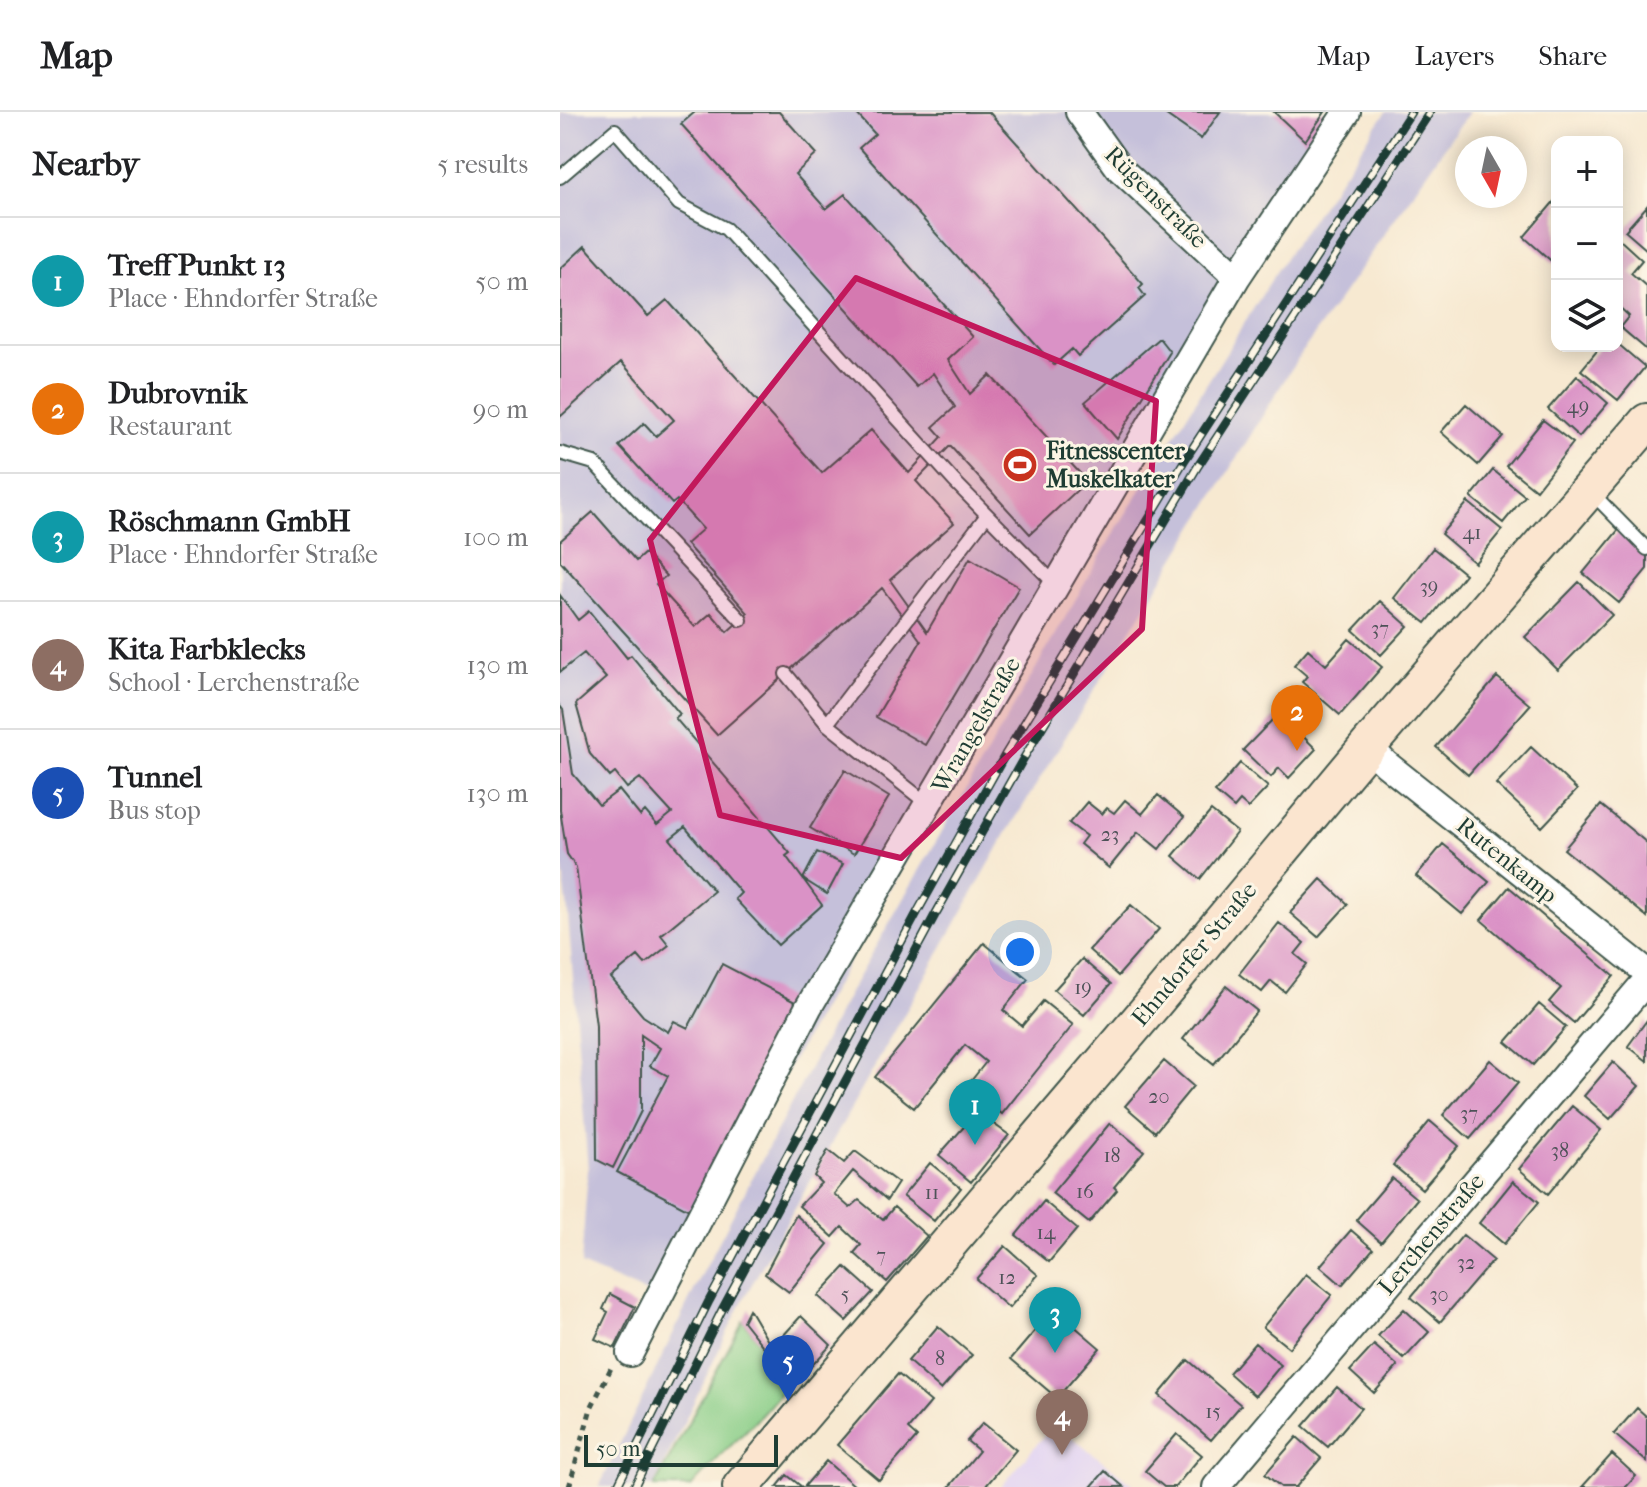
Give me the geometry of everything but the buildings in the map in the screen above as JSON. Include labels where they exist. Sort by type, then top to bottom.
[{"type":"street","name":"Rügenstraße","points":[[1079,112],[1119,168],[1237,277]]},
{"type":"street","name":"Wrangelstraße","points":[[630,1353],[808,1008],[1237,277],[1347,112]]},
{"type":"street","name":"Ehndorfer Straße","points":[[741,1487],[1153,1004],[1368,746],[1647,422]]},
{"type":"street","name":"Rutenkamp","points":[[1368,746],[1386,764],[1647,972]]},
{"type":"street","name":"Lerchenstraße","points":[[1216,1487],[1647,980]]},
{"type":"lane","points":[[560,177],[615,130],[679,204],[726,229],[987,515],[1057,586]]},
{"type":"lane","points":[[560,453],[594,463],[741,620]]},
{"type":"lane","points":[[1589,490],[1647,549]]},
{"type":"lane","points":[[827,724],[987,515]]},
{"type":"lane","points":[[786,674],[827,724],[929,805]]},
{"type":"path","points":[[569,1487],[591,1408],[618,1352],[630,1353]]},
{"type":"highlighted area","points":[[856,278],[1156,401],[1142,629],[901,858],[720,815],[650,540]]},
{"type":"shaded area","points":[[560,112],[1347,112],[1237,277],[658,1298],[581,1265],[588,1170],[567,903],[560,851]]},
{"type":"shaded area","points":[[1386,112],[1469,112],[1298,358],[1006,834],[743,1300],[653,1487],[599,1487],[701,1276],[849,993],[1112,536],[1283,261]]},
{"type":"shaded area","points":[[1054,1424],[1137,1487],[1001,1487]]},
{"type":"green space","points":[[743,1321],[790,1380],[691,1487],[654,1487]]},
{"type":"railway","points":[[617,1487],[709,1301],[1006,753],[1186,458],[1411,112]]},
{"type":"railway","points":[[634,1487],[722,1310],[935,915],[1022,761],[1198,466],[1430,112]]},
{"type":"place","name":"Fitnesscenter Muskelkater","points":[[1020,465]]},
{"type":"place","name":"Dubrovnik","points":[[1297,751]]},
{"type":"place","name":"Treff Punkt 13","points":[[975,1145]]},
{"type":"place","name":"Röschmann GmbH","points":[[1055,1353]]},
{"type":"place","name":"Tunnel","points":[[788,1401]]},
{"type":"place","name":"Kita Farbklecks","points":[[1062,1455]]}]
